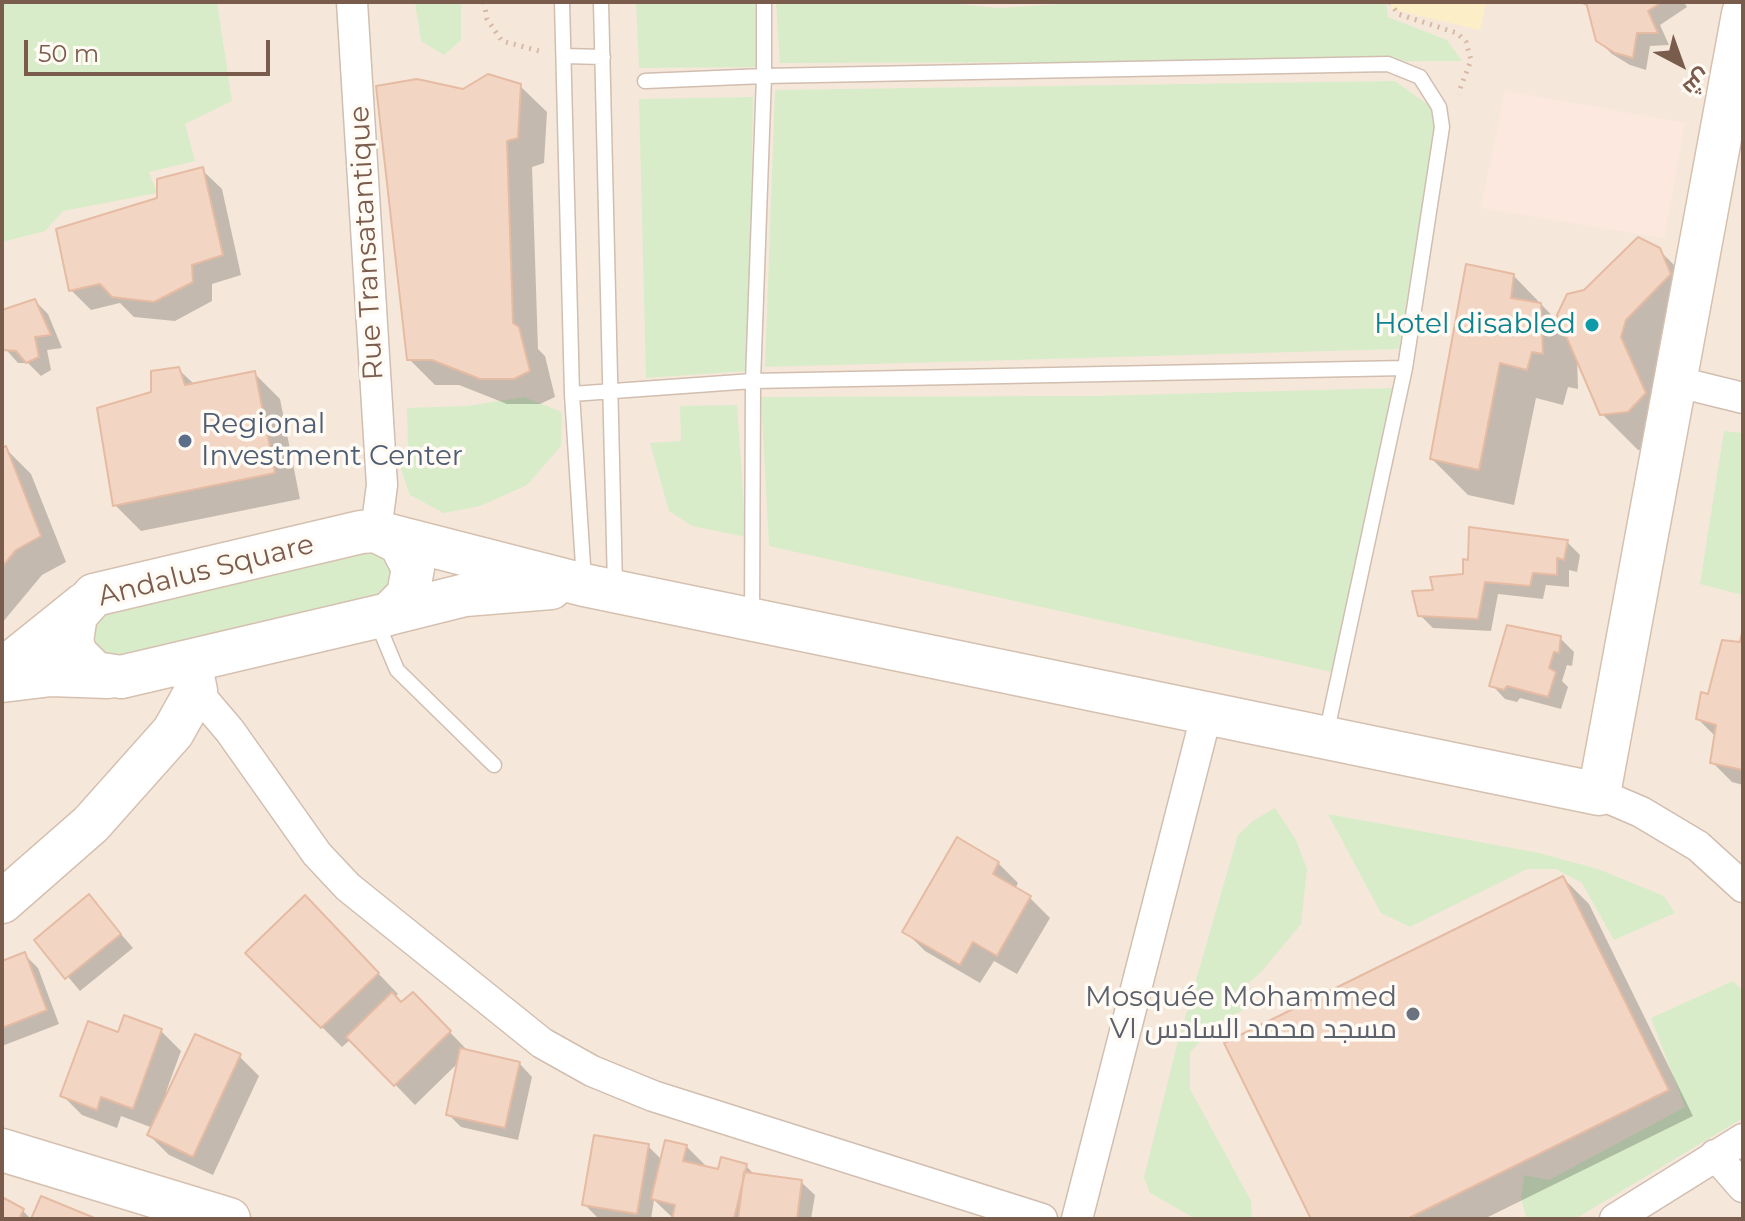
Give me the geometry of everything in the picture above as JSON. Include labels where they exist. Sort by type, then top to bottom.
[{"type":"main road","points":[[382,533],[599,588],[1206,716],[1599,794],[1743,14]]},
{"type":"main road","name":"Andalus Square","points":[[108,677],[95,673],[76,654],[72,628],[84,604],[107,591],[361,532],[382,533]]},
{"type":"main road","points":[[382,533],[400,543],[413,568],[408,595],[382,616]]},
{"type":"main road","points":[[2,681],[51,675],[193,676],[382,616],[465,595],[599,588]]},
{"type":"main road","points":[[2,670],[84,604]]},
{"type":"main road","points":[[2,902],[44,868],[126,786],[173,732],[193,676]]},
{"type":"main road","points":[[2,1150],[229,1219]]},
{"type":"street","name":"Rue Transatantique","points":[[352,2],[382,485],[382,533]]},
{"type":"street","points":[[1674,381],[1743,398]]},
{"type":"street","points":[[193,676],[317,854],[348,887],[542,1043],[592,1071],[653,1096],[1042,1219]]},
{"type":"street","points":[[1077,1219],[1206,716]]},
{"type":"street","points":[[1599,794],[1641,812],[1698,846],[1743,887]]},
{"type":"street","points":[[1615,1219],[1743,1139]]},
{"type":"street","points":[[1715,1155],[1743,1187]]},
{"type":"lane","points":[[562,2],[572,394],[599,588]]},
{"type":"lane","points":[[599,588],[613,393],[601,2]]},
{"type":"lane","points":[[752,620],[753,381],[764,2]]},
{"type":"lane","points":[[564,56],[603,57]]},
{"type":"lane","points":[[645,81],[1388,64],[1405,69],[1426,85],[1439,107],[1442,127],[1405,368],[1325,739]]},
{"type":"lane","points":[[572,394],[753,381],[1405,368]]},
{"type":"lane","points":[[382,616],[397,670],[494,765]]},
{"type":"path","points":[[484,2],[487,19],[502,41],[564,56]]},
{"type":"path","points":[[1390,2],[1398,14],[1457,33],[1471,49],[1471,60],[1442,127]]},
{"type":"shaded area","points":[[2,2],[1743,2],[1743,1219],[2,1219]]},
{"type":"shaded area","points":[[1505,91],[1685,123],[1664,238],[1481,208]]},
{"type":"green space","points":[[2,2],[217,2],[232,101],[185,124],[195,161],[149,172],[157,193],[63,211],[45,231],[2,242]]},
{"type":"green space","points":[[415,2],[461,2],[461,40],[444,55],[421,41]]},
{"type":"green space","points":[[636,2],[755,2],[760,67],[639,68]]},
{"type":"green space","points":[[776,2],[935,2],[999,8],[1091,2],[1386,2],[1388,17],[1447,40],[1462,61],[780,63]]},
{"type":"green space","points":[[1395,81],[1437,111],[1399,349],[765,367],[775,90]]},
{"type":"green space","points":[[753,97],[748,371],[646,378],[639,99]]},
{"type":"green space","points":[[1395,388],[1336,673],[769,546],[761,397],[1093,396]]},
{"type":"green space","points":[[524,397],[562,412],[561,446],[527,485],[480,506],[444,513],[410,495],[397,458],[408,446],[407,408],[467,406]]},
{"type":"green space","points":[[737,405],[746,537],[692,526],[669,511],[650,443],[681,441],[680,406]]},
{"type":"green space","points":[[1724,431],[1743,433],[1743,595],[1700,584]]},
{"type":"green space","points":[[370,551],[384,557],[392,569],[391,583],[381,595],[118,657],[104,655],[93,645],[92,624],[101,614]]},
{"type":"green space","points":[[1275,808],[1296,840],[1307,869],[1301,924],[1261,972],[1242,989],[1250,1007],[1219,1022],[1190,1052],[1190,1089],[1251,1201],[1252,1219],[1196,1219],[1150,1193],[1144,1177],[1176,1049],[1238,835],[1254,820]]},
{"type":"green space","points":[[1328,814],[1539,853],[1598,869],[1664,896],[1675,913],[1614,940],[1582,883],[1556,869],[1527,869],[1410,927],[1381,913]]},
{"type":"green space","points":[[1733,981],[1743,991],[1743,1118],[1575,1219],[1527,1219],[1521,1199],[1524,1175],[1549,1180],[1685,1107],[1651,1018]]},
{"type":"sand","points":[[1393,2],[1486,2],[1480,30],[1391,9]]},
{"type":"building","points":[[1586,2],[1662,2],[1648,11],[1658,33],[1637,33],[1633,58],[1615,53],[1596,41]]},
{"type":"building","points":[[488,74],[521,84],[518,138],[507,141],[513,323],[519,327],[530,371],[514,379],[480,379],[432,360],[407,360],[376,86],[417,79],[463,89]]},
{"type":"building","points":[[203,167],[223,255],[192,265],[193,282],[154,302],[112,297],[100,284],[69,291],[56,229],[157,198],[157,179]]},
{"type":"building","name":"Hotel disabled","points":[[1638,237],[1660,248],[1671,274],[1626,320],[1621,337],[1646,393],[1628,412],[1600,415],[1557,315],[1567,294],[1584,290]]},
{"type":"building","points":[[1466,264],[1514,274],[1511,298],[1541,303],[1543,354],[1532,352],[1527,370],[1500,363],[1479,470],[1430,459]]},
{"type":"building","points":[[35,299],[51,335],[35,337],[39,357],[26,363],[16,351],[2,350],[2,310]]},
{"type":"building","name":"Regional Investment Center","points":[[179,367],[185,385],[255,371],[275,473],[113,506],[97,408],[151,392],[151,371]]},
{"type":"building","points":[[6,446],[41,536],[16,550],[2,567],[2,448]]},
{"type":"building","points":[[1469,527],[1568,540],[1564,560],[1557,558],[1557,575],[1533,573],[1530,586],[1485,582],[1478,619],[1418,616],[1412,591],[1433,590],[1430,577],[1463,574],[1463,559],[1468,560]]},
{"type":"building","points":[[1507,625],[1561,636],[1559,653],[1554,652],[1549,668],[1556,672],[1548,697],[1507,686],[1504,690],[1489,686]]},
{"type":"building","points":[[1743,628],[1743,770],[1710,763],[1716,725],[1696,719],[1701,692],[1708,694],[1722,640],[1740,642]]},
{"type":"building","points":[[957,837],[999,862],[993,874],[1031,896],[997,956],[973,942],[960,965],[902,932]]},
{"type":"building","points":[[1563,876],[1669,1090],[1407,1219],[1311,1219],[1224,1043]]},
{"type":"building","points":[[89,894],[121,934],[65,979],[34,940]]},
{"type":"building","points":[[305,895],[379,973],[321,1028],[245,953]]},
{"type":"building","points":[[25,952],[47,1010],[2,1028],[2,961]]},
{"type":"building","points":[[392,992],[401,1002],[413,992],[451,1031],[394,1086],[346,1037]]},
{"type":"building","points":[[124,1015],[162,1029],[133,1109],[101,1097],[97,1110],[60,1096],[88,1021],[118,1032]]},
{"type":"building","points":[[195,1034],[241,1054],[193,1157],[147,1135]]},
{"type":"building","points":[[460,1048],[520,1062],[505,1128],[446,1115]]},
{"type":"building","points":[[594,1135],[649,1144],[637,1214],[582,1205]]},
{"type":"building","points":[[665,1140],[687,1145],[683,1161],[718,1169],[721,1157],[747,1164],[734,1219],[672,1219],[675,1205],[651,1199]]},
{"type":"building","points":[[744,1172],[802,1180],[797,1219],[738,1219]]},
{"type":"building","points":[[41,1196],[97,1219],[31,1219]]},
{"type":"building","points":[[2,1197],[24,1209],[19,1219],[2,1219]]},
{"type":"place","name":"Hotel disabled","points":[[1592,325]]},
{"type":"place","name":"Regional Investment Center","points":[[185,441]]},
{"type":"place","name":"Mosquée Mohammed VI مسجد محمد السادس","points":[[1413,1014]]}]
